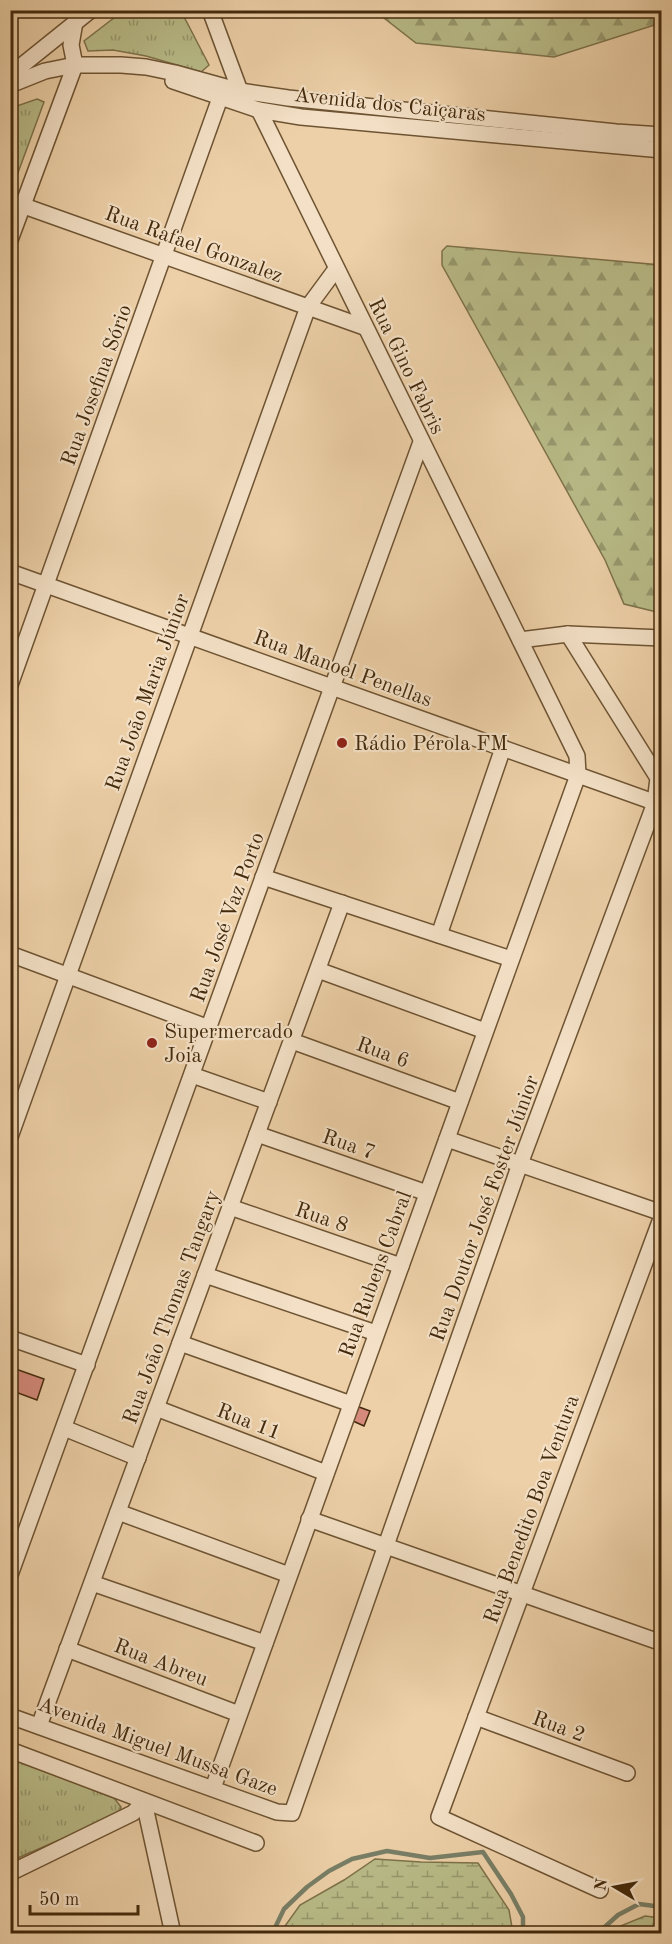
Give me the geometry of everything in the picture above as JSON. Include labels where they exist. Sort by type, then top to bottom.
[{"type":"street","points":[[10,75],[91,10]]},
{"type":"street","points":[[210,13],[240,91]]},
{"type":"street","points":[[10,240],[17,203],[75,65],[71,45],[75,22]]},
{"type":"street","name":"Avenida dos Caiçaras","points":[[10,85],[45,71],[75,65],[146,67],[240,91],[615,139],[662,150]]},
{"type":"street","name":"Avenida dos Caiçaras","points":[[121,65],[259,110],[301,117],[615,139],[662,135]]},
{"type":"street","name":"Rua Josefina Sório","points":[[10,685],[220,98]]},
{"type":"street","name":"Rua Gino Fabris","points":[[259,110],[577,756],[578,775]]},
{"type":"street","name":"Rua Rafael Gonzalez","points":[[17,203],[364,327]]},
{"type":"street","name":"Rua João Maria Júnior","points":[[10,1137],[308,307],[336,269]]},
{"type":"street","name":"Rua José Vaz Porto","points":[[10,1575],[421,442]]},
{"type":"street","name":"Rua Manoel Penellas","points":[[10,572],[658,804]]},
{"type":"street","points":[[520,640],[568,634],[662,638]]},
{"type":"street","name":"Rua Doutor José Foster Júnior","points":[[292,1813],[520,1164],[658,804],[658,778],[568,634]]},
{"type":"street","points":[[439,935],[503,748]]},
{"type":"street","name":"Rua Rubens Cabral","points":[[213,1788],[578,775]]},
{"type":"street","points":[[263,877],[511,959]]},
{"type":"street","name":"Rua João Thomas Tangary","points":[[39,1726],[342,903]]},
{"type":"street","points":[[10,954],[209,1028]]},
{"type":"street","points":[[318,970],[485,1031]]},
{"type":"street","name":"Rua 6","points":[[292,1041],[460,1102]]},
{"type":"street","points":[[192,1075],[269,1102]]},
{"type":"street","name":"Rua 7","points":[[257,1134],[427,1193]]},
{"type":"street","points":[[447,1139],[662,1215]]},
{"type":"street","name":"Rua 8","points":[[230,1207],[401,1266]]},
{"type":"street","name":"Rua Benedito Boa Ventura","points":[[600,1890],[439,1817],[662,1215]]},
{"type":"street","points":[[205,1275],[376,1333]]},
{"type":"street","points":[[10,1338],[87,1365]]},
{"type":"street","points":[[180,1343],[351,1404]]},
{"type":"street","name":"Rua 11","points":[[156,1408],[326,1473]]},
{"type":"street","points":[[64,1428],[138,1458]]},
{"type":"street","points":[[118,1512],[289,1575]]},
{"type":"street","points":[[309,1519],[662,1643]]},
{"type":"street","points":[[92,1582],[265,1643]]},
{"type":"street","name":"Rua Abreu","points":[[67,1649],[239,1714]]},
{"type":"street","name":"Avenida Miguel Mussa Gaze","points":[[10,1716],[277,1812],[292,1813]]},
{"type":"street","name":"Rua 2","points":[[476,1717],[627,1773]]},
{"type":"street","points":[[10,1750],[256,1843]]},
{"type":"street","points":[[10,1873],[134,1813],[144,1802]]},
{"type":"street","points":[[144,1802],[173,1934]]},
{"type":"green space","points":[[661,10],[661,23],[554,57],[416,43],[375,11]]},
{"type":"green space","points":[[123,11],[181,11],[209,65],[201,72],[146,56],[113,50],[88,51],[84,41]]},
{"type":"green space","points":[[37,99],[44,102],[12,189],[11,108]]},
{"type":"green space","points":[[447,246],[661,265],[661,613],[624,604],[605,560],[442,265],[442,251]]},
{"type":"green space","points":[[10,1758],[114,1798],[121,1807],[119,1814],[11,1861]]},
{"type":"green space","points":[[375,1859],[478,1863],[509,1910],[513,1933],[280,1933],[300,1905]]},
{"type":"green space","points":[[645,1916],[661,1918],[661,1933],[613,1933],[618,1927]]},
{"type":"building","points":[[10,1367],[44,1379],[37,1400],[10,1390]]},
{"type":"building","points":[[359,1407],[370,1411],[364,1426],[353,1421]]},
{"type":"waterway","points":[[662,1722],[662,1738]]},
{"type":"waterway","points":[[272,1934],[284,1909],[307,1887],[329,1871],[352,1859],[387,1851],[430,1858],[483,1852],[511,1894],[523,1917],[523,1934]]},
{"type":"waterway","points":[[597,1934],[618,1915],[639,1904],[662,1907]]},
{"type":"place","name":"Rádio Pérola FM","points":[[342,743]]},
{"type":"place","name":"Supermercado Joia","points":[[152,1043]]}]
